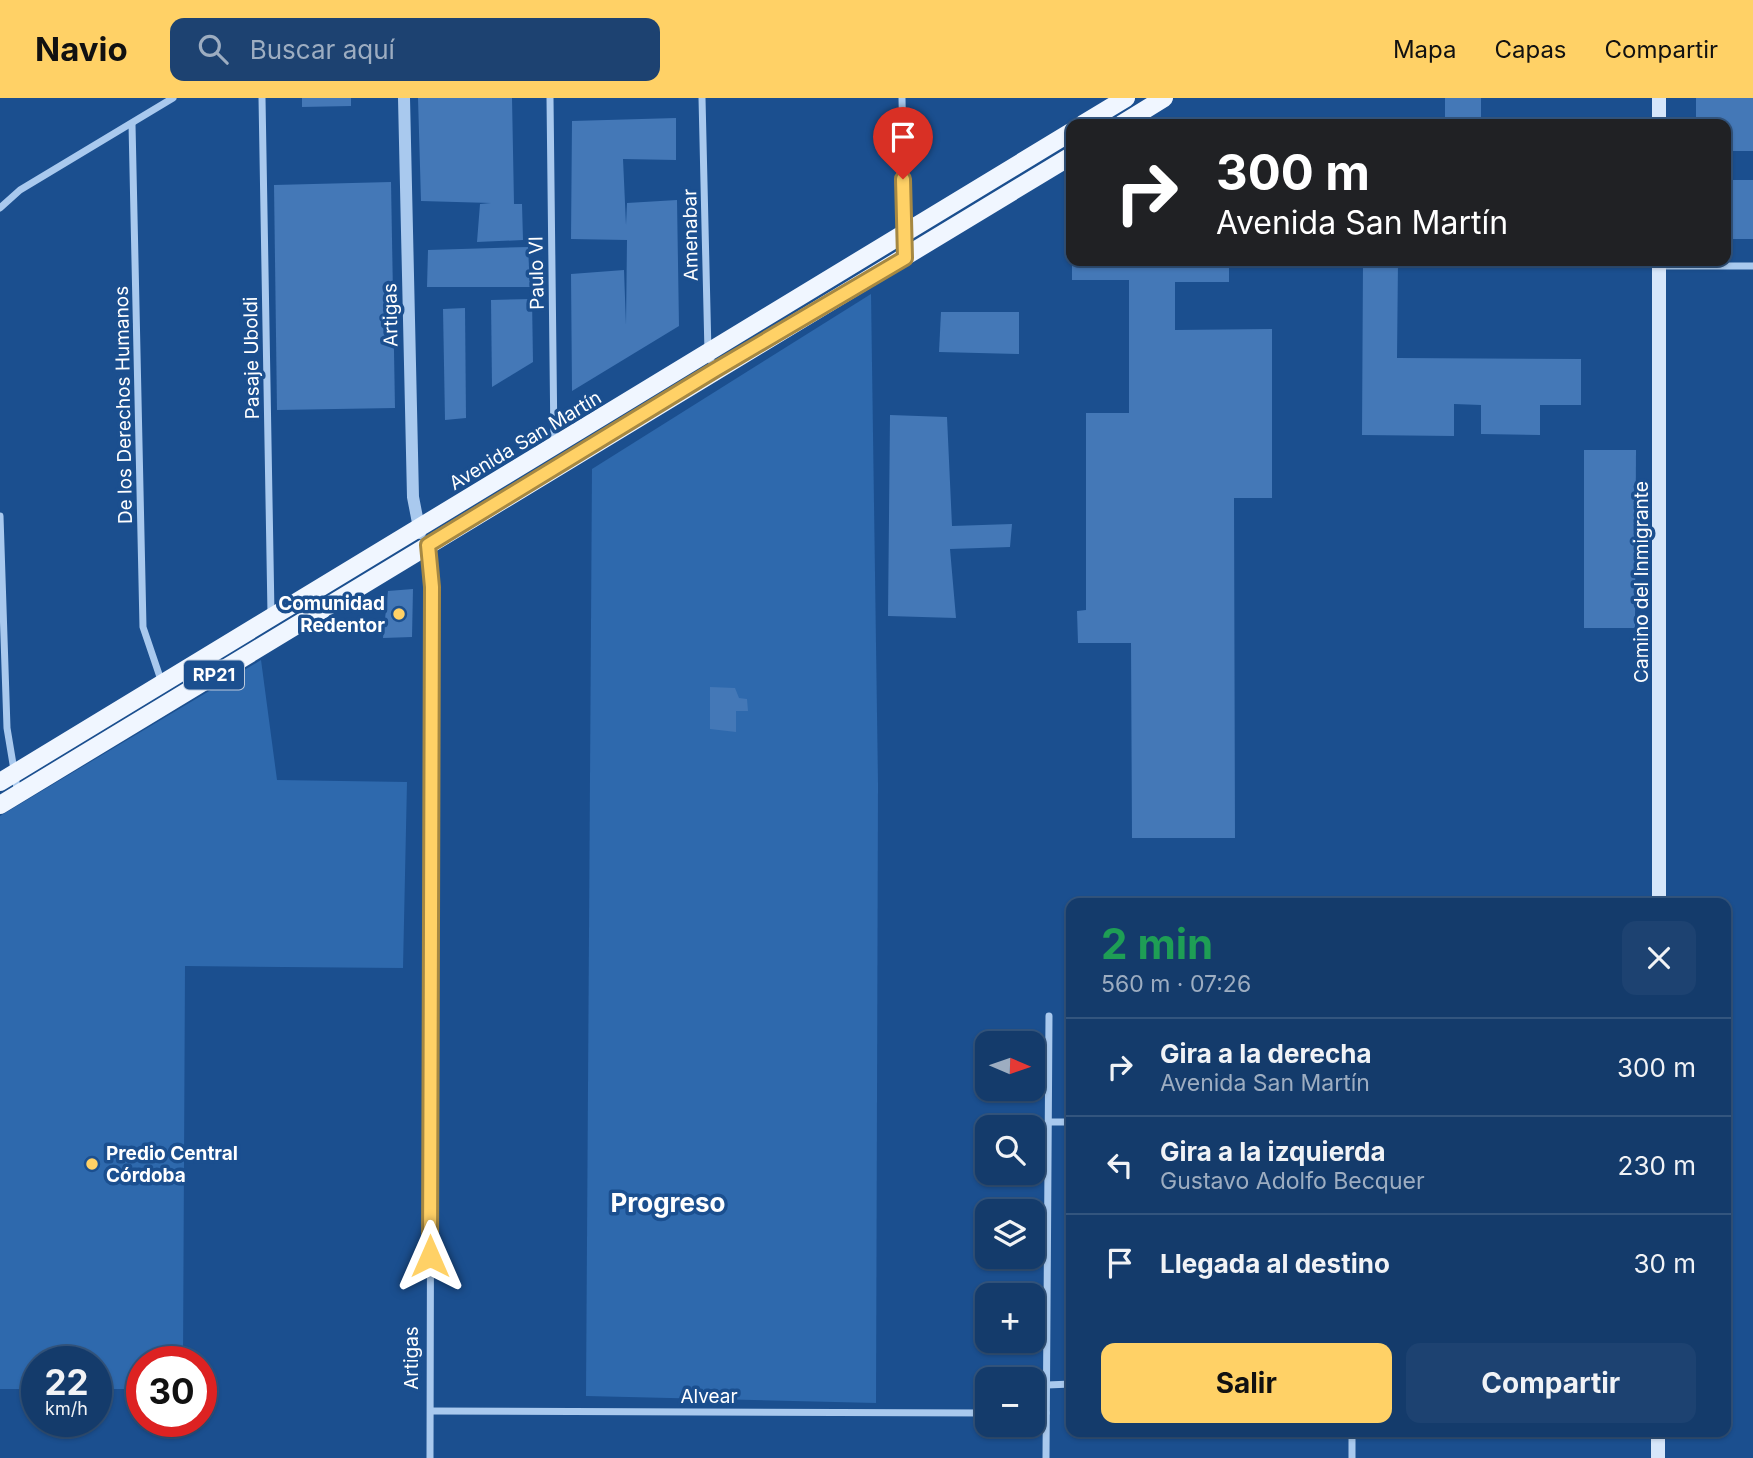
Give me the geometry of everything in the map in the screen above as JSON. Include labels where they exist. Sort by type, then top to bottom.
[{"type":"main road","points":[[1091,119],[1126,98]]},
{"type":"main road","points":[[1130,119],[1164,98]]},
{"type":"main road","points":[[1659,98],[1659,119]]},
{"type":"main road","name":"Avenida San Martín","points":[[7,778],[271,618],[423,537],[554,447],[711,362],[904,246],[1066,135]]},
{"type":"main road","name":"Avenida San Martín","points":[[0,805],[423,537],[711,362],[904,246],[1066,159]]},
{"type":"main road","name":"Camino del Inmigrante","points":[[1659,266],[1659,898]]},
{"type":"main road","points":[[1658,1437],[1658,1458]]},
{"type":"street","points":[[0,208],[20,190],[173,98]]},
{"type":"street","name":"Pasaje Uboldi","points":[[262,98],[271,618]]},
{"type":"street","name":"Artigas","points":[[404,98],[413,498],[432,587],[430,1458]]},
{"type":"street","name":"Paulo VI","points":[[550,98],[554,447]]},
{"type":"street","name":"Amenabar","points":[[702,98],[711,362]]},
{"type":"street","points":[[902,98],[904,246]]},
{"type":"street","name":"De los Derechos Humanos","points":[[132,124],[143,627],[163,683]]},
{"type":"street","points":[[1731,265],[1753,266]]},
{"type":"street","points":[[0,516],[7,778],[18,794]]},
{"type":"street","points":[[1046,1458],[1049,1016]]},
{"type":"street","points":[[1048,1122],[1066,1122]]},
{"type":"street","points":[[1046,1385],[1066,1384]]},
{"type":"street","name":"Alvear","points":[[431,1411],[975,1413]]},
{"type":"street","points":[[1352,1437],[1352,1458]]},
{"type":"shaded area","points":[[871,294],[878,784],[876,1403],[586,1396],[592,469]]},
{"type":"shaded area","name":"Predio Central Córdoba","points":[[261,660],[277,780],[407,782],[403,968],[185,966],[183,1346],[126,1346],[126,1389],[112,1389],[112,1346],[21,1346],[21,1389],[0,1389],[0,816]]},
{"type":"building","points":[[302,98],[351,98],[351,106],[302,107]]},
{"type":"building","points":[[418,98],[512,98],[514,204],[522,204],[523,240],[477,242],[480,204],[491,203],[421,201]]},
{"type":"building","points":[[1445,98],[1481,98],[1481,119],[1445,119]]},
{"type":"building","points":[[1696,98],[1753,98],[1753,151],[1731,151],[1731,119],[1696,119]]},
{"type":"building","points":[[676,118],[676,160],[623,159],[626,225],[627,203],[677,200],[679,326],[572,391],[571,274],[624,270],[626,325],[627,240],[571,239],[572,121]]},
{"type":"building","points":[[1731,180],[1753,180],[1753,239],[1731,239]]},
{"type":"building","points":[[391,182],[395,408],[277,410],[274,185]]},
{"type":"building","points":[[528,247],[530,287],[427,287],[428,250]]},
{"type":"building","points":[[1072,266],[1229,266],[1229,282],[1175,282],[1175,330],[1272,329],[1272,498],[1234,498],[1235,838],[1132,838],[1131,643],[1078,643],[1077,611],[1086,610],[1086,413],[1129,413],[1129,280],[1072,280]]},
{"type":"building","points":[[1363,266],[1398,266],[1397,358],[1581,359],[1581,405],[1540,405],[1540,435],[1481,434],[1481,405],[1454,404],[1454,436],[1362,435]]},
{"type":"building","points":[[532,299],[533,362],[492,387],[491,300]]},
{"type":"building","points":[[465,308],[466,418],[445,420],[443,309]]},
{"type":"building","points":[[941,312],[1019,312],[1019,354],[939,352]]},
{"type":"building","points":[[890,415],[947,417],[952,526],[1012,524],[1010,547],[950,549],[956,618],[888,616]]},
{"type":"building","points":[[1584,450],[1636,450],[1635,628],[1584,628]]},
{"type":"building","name":"Comunidad Redentor","points":[[413,589],[412,637],[383,638],[388,591]]},
{"type":"building","points":[[710,687],[735,688],[739,698],[747,699],[748,711],[736,711],[736,732],[710,729]]},
{"type":"place","name":"Comunidad Redentor","points":[[399,614]]},
{"type":"place","name":"Predio Central Córdoba","points":[[92,1164]]},
{"type":"district","name":"Progreso","points":[[668,1203]]},
{"type":"route","points":[[430,1256],[432,587],[428,545],[905,258],[903,179]]}]
